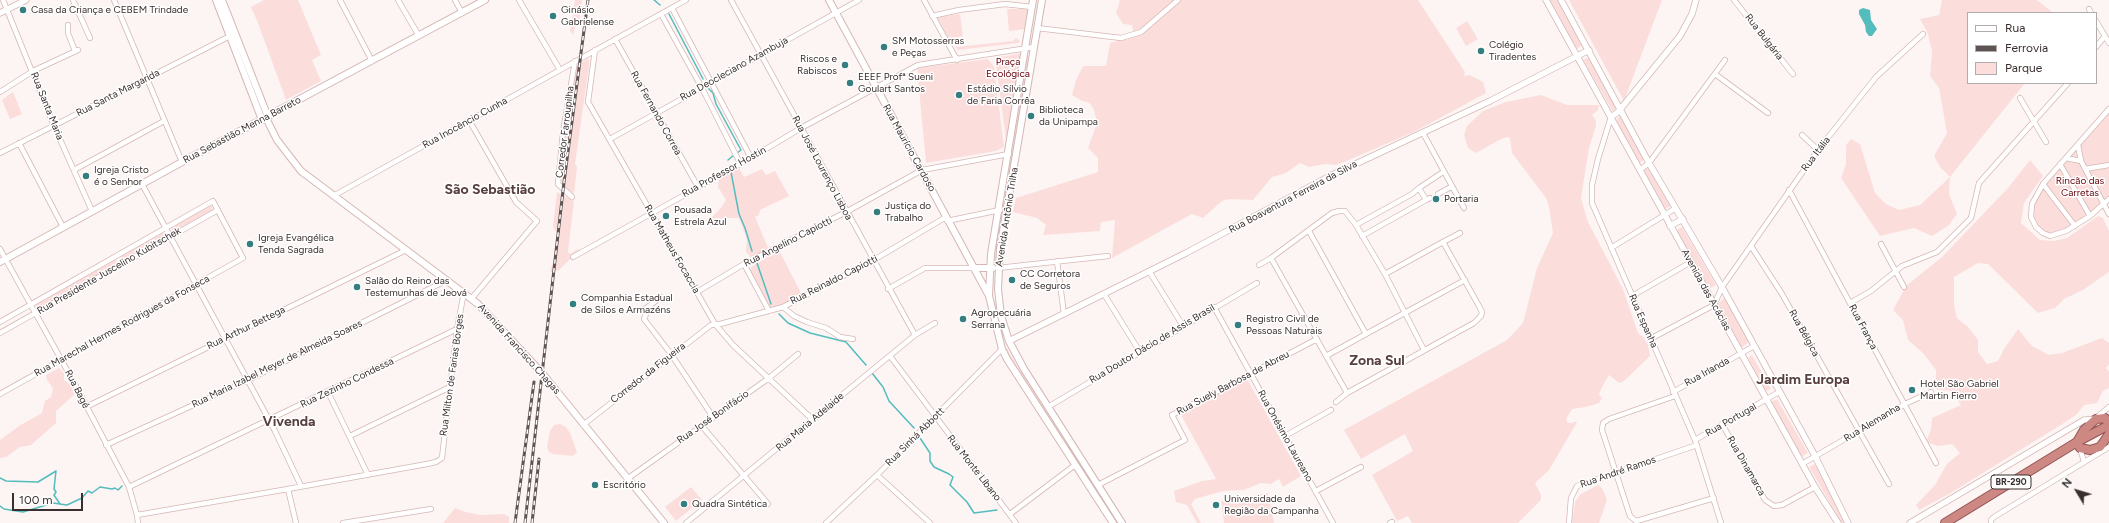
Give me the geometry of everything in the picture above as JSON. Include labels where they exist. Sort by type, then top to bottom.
[{"type":"highway","points":[[2109,424],[2105,418],[2096,419],[2084,430],[2079,445],[2090,450],[2101,450],[2109,434]]},
{"type":"highway","name":"BR-290","points":[[1945,523],[2079,445],[2109,424]]},
{"type":"main road","name":"Avenida Francisco Chagas","points":[[216,0],[232,34],[265,118],[295,164],[310,178],[335,195],[406,250],[472,298],[540,371],[664,523]]},
{"type":"main road","name":"Avenida Francisco Chagas","points":[[222,0],[232,34]]},
{"type":"main road","name":"Rua Sebastião Menna Barreto","points":[[2,260],[485,0]]},
{"type":"main road","name":"Rua Maurício Cardoso","points":[[829,0],[989,296]]},
{"type":"main road","name":"Avenida Antônio Trilha","points":[[1033,0],[990,268],[989,296],[1002,349],[1113,523]]},
{"type":"main road","name":"Avenida Antônio Trilha","points":[[1042,0],[998,268],[998,289],[1001,316],[1009,341],[1024,369],[1122,523]]},
{"type":"main road","points":[[975,268],[998,268]]},
{"type":"main road","points":[[989,296],[1001,316]]},
{"type":"street","name":"Rua Santa Maria","points":[[3,0],[54,126],[92,211]]},
{"type":"street","points":[[0,13],[26,0]]},
{"type":"street","points":[[73,0],[90,38]]},
{"type":"street","points":[[114,0],[182,162]]},
{"type":"street","points":[[340,0],[372,61]]},
{"type":"street","points":[[398,0],[419,36]]},
{"type":"street","points":[[455,0],[462,13]]},
{"type":"street","points":[[519,0],[560,70]]},
{"type":"street","name":"Rua Inocêncio Cunha","points":[[335,195],[686,0]]},
{"type":"street","name":"Rua José Lourenço Lisboa","points":[[731,0],[872,261],[915,335]]},
{"type":"street","name":"Rua Deocleciano Azambuja","points":[[610,139],[859,0]]},
{"type":"street","points":[[924,0],[957,60]]},
{"type":"street","points":[[1037,28],[1121,38],[1141,32],[1178,0]]},
{"type":"street","name":"Avenida das Acácias","points":[[1546,0],[1578,55],[1740,354],[1815,487],[1838,523]]},
{"type":"street","name":"Avenida das Acácias","points":[[1561,0],[1619,111],[1722,287],[1780,392],[1815,456],[1848,523]]},
{"type":"street","points":[[1611,118],[1619,111],[1680,36],[1692,14],[1696,0]]},
{"type":"street","name":"Rua Bulgária","points":[[1734,0],[1793,74]]},
{"type":"street","points":[[932,16],[959,10],[1005,4],[1032,7]]},
{"type":"street","points":[[672,8],[751,158]]},
{"type":"street","points":[[661,14],[702,88],[740,163]]},
{"type":"street","points":[[2097,23],[2109,43]]},
{"type":"street","points":[[0,92],[33,71],[76,51],[68,33],[68,25]]},
{"type":"street","name":"Rua Santa Margarida","points":[[0,153],[232,34]]},
{"type":"street","name":"Rua Itália","points":[[1714,305],[1722,287],[1818,150],[1876,77],[1923,34]]},
{"type":"street","points":[[2097,46],[2105,36]]},
{"type":"street","name":"Rua Fernando Correa","points":[[615,39],[698,187]]},
{"type":"street","name":"Rua Professor Hostin","points":[[573,257],[651,212],[751,158],[801,128],[918,65],[1034,47]]},
{"type":"street","name":"Rua Matheus Focaccia","points":[[595,50],[588,102],[714,324],[733,346],[812,419]]},
{"type":"street","points":[[1578,55],[1587,51]]},
{"type":"street","name":"Rua Boaventura Ferreira da Silva","points":[[1009,341],[1149,271],[1330,176],[1490,101],[1578,55]]},
{"type":"street","points":[[1640,170],[1649,162],[1725,60]]},
{"type":"street","name":"Corredor Farroupilha","points":[[572,197],[558,184],[558,173],[574,62]]},
{"type":"street","points":[[1715,74],[1768,113]]},
{"type":"street","points":[[1850,304],[1871,291],[1895,270],[1911,261],[1936,252],[1971,218],[1979,183],[2067,84]]},
{"type":"street","points":[[2020,98],[2035,120],[2046,142]]},
{"type":"street","points":[[2109,108],[2043,184],[2032,204],[2031,217],[2036,227],[2043,233],[2050,236],[2066,231],[2075,226],[2090,216],[2109,199]]},
{"type":"street","name":"Rua Espanha","points":[[1611,118],[1598,159],[1592,185],[1592,204],[1652,338],[1674,394],[1695,440],[1714,498],[1720,523]]},
{"type":"street","points":[[469,120],[516,202],[537,221],[472,298]]},
{"type":"street","points":[[74,170],[164,121]]},
{"type":"street","points":[[1423,133],[1451,187],[1464,208]]},
{"type":"street","points":[[1802,134],[1818,150]]},
{"type":"street","points":[[19,143],[63,227]]},
{"type":"street","points":[[2078,145],[2080,161],[2105,204],[2109,214]]},
{"type":"street","name":"Rua Angelino Capiotti","points":[[697,292],[744,264],[846,212],[922,170],[1009,154]]},
{"type":"street","points":[[2066,158],[2080,161]]},
{"type":"street","points":[[2060,164],[2090,216]]},
{"type":"street","points":[[2085,169],[2109,165]]},
{"type":"street","points":[[1356,225],[1443,172]]},
{"type":"street","points":[[142,184],[165,229],[226,338],[269,420],[301,486]]},
{"type":"street","points":[[2043,184],[2075,226]]},
{"type":"street","points":[[1438,194],[1451,187]]},
{"type":"street","points":[[1362,236],[1428,199],[1419,188]]},
{"type":"street","name":"Rua França","points":[[1789,190],[1936,463]]},
{"type":"street","name":"Rua Presidente Juscelino Kubitschek","points":[[0,322],[213,201],[218,210],[0,333]]},
{"type":"street","points":[[1611,248],[1665,217],[1676,208]]},
{"type":"street","name":"Rua Marechal Hermes Rodrigues da Fonseca","points":[[0,394],[243,258],[218,210]]},
{"type":"street","name":"Rua Reinaldo Capiotti","points":[[714,324],[783,307],[872,261],[947,219],[1000,210]]},
{"type":"street","points":[[1259,265],[1339,211],[1345,211],[1356,225],[1385,274],[1424,350]]},
{"type":"street","points":[[1670,226],[1683,219]]},
{"type":"street","points":[[1309,230],[1366,334]]},
{"type":"street","points":[[1385,274],[1460,233]]},
{"type":"street","points":[[1336,402],[1347,393],[1474,323],[1481,316],[1482,312],[1443,242]]},
{"type":"street","points":[[1881,244],[1904,287]]},
{"type":"street","name":"Rua Bélgica","points":[[1751,246],[1782,294],[1858,432],[1889,484]]},
{"type":"street","name":"Rua Bagé","points":[[0,249],[2,260],[62,360],[129,487],[138,523]]},
{"type":"street","name":"Rua Arthur Bettega","points":[[86,407],[406,250]]},
{"type":"street","points":[[117,256],[122,264]]},
{"type":"street","points":[[998,268],[1057,260],[1108,256]]},
{"type":"street","points":[[1271,258],[1347,393]]},
{"type":"street","points":[[1057,260],[1064,314]]},
{"type":"street","points":[[1632,296],[1691,262]]},
{"type":"street","points":[[744,264],[769,311]]},
{"type":"street","points":[[888,289],[925,268],[975,268]]},
{"type":"street","points":[[1149,271],[1183,326]]},
{"type":"street","name":"Rua Maria Izabel Meyer de Almeida Soares","points":[[106,445],[248,380],[447,280]]},
{"type":"street","points":[[1326,356],[1465,280]]},
{"type":"street","name":"Rua Doutor Dácio de Assis Brasil","points":[[1048,407],[1257,282]]},
{"type":"street","name":"Rua Milton de Farias Borges","points":[[368,475],[436,462],[442,458],[457,329],[464,292]]},
{"type":"street","points":[[1104,294],[1140,352]]},
{"type":"street","points":[[661,297],[645,309],[647,312],[644,319],[671,354],[713,417]]},
{"type":"street","points":[[1652,338],[1714,305]]},
{"type":"street","points":[[783,307],[800,319],[826,328],[840,337],[853,340]]},
{"type":"street","name":"Rua Onésimo Laureano","points":[[1214,307],[1284,436],[1334,523]]},
{"type":"street","name":"Rua Maria Adelaide","points":[[686,523],[744,478],[812,419],[915,335],[935,323]]},
{"type":"street","name":"Corredor da Figueira","points":[[583,425],[671,354],[714,324]]},
{"type":"street","name":"Rua Zezinho Condessa","points":[[129,487],[457,329]]},
{"type":"street","name":"Rua Suely Barbosa de Abreu","points":[[1098,486],[1185,440],[1172,415],[1317,339]]},
{"type":"street","name":"Rua Irlanda","points":[[1616,473],[1602,430],[1603,424],[1609,419],[1674,394],[1754,346]]},
{"type":"street","name":"Rua Sinhá Abbott","points":[[826,523],[935,418],[1002,349]]},
{"type":"street","name":"Rua José Bonifácio","points":[[627,479],[769,378],[798,354]]},
{"type":"street","name":"Rua Monte Líbano","points":[[890,356],[935,418],[1016,523]]},
{"type":"street","points":[[350,436],[450,388]]},
{"type":"street","points":[[137,516],[368,475],[328,392]]},
{"type":"street","name":"Rua Portugal","points":[[1695,440],[1780,392]]},
{"type":"street","name":"Rua Alemanha","points":[[1802,464],[1905,404],[1931,392]]},
{"type":"street","points":[[1910,523],[2084,420],[2096,419],[2109,407]]},
{"type":"street","points":[[1284,436],[1331,410]]},
{"type":"street","name":"Rua Dinamarca","points":[[1722,424],[1765,500],[1774,506],[1782,505],[1815,487]]},
{"type":"street","points":[[701,425],[744,478],[768,504]]},
{"type":"street","name":"Rua André Ramos","points":[[1569,523],[1570,498],[1576,486],[1697,445]]},
{"type":"street","points":[[2079,445],[2084,462]]},
{"type":"street","points":[[1991,523],[1991,520],[1994,517],[2101,450],[2109,447]]},
{"type":"street","points":[[1010,514],[1075,465]]},
{"type":"street","points":[[1316,491],[1361,467]]},
{"type":"street","points":[[1616,473],[1632,519],[1640,520],[1714,498]]},
{"type":"street","points":[[877,475],[930,523]]},
{"type":"street","points":[[288,489],[296,523]]},
{"type":"street","points":[[343,523],[431,509]]},
{"type":"green space","points":[[264,0],[298,0],[321,55],[312,60],[321,81],[286,100],[251,7]]},
{"type":"green space","points":[[575,0],[582,0],[579,23],[575,27],[573,35],[570,31]]},
{"type":"green space","points":[[1120,0],[1418,0],[1465,72],[1464,76],[1470,75],[1483,82],[1486,93],[1414,132],[1337,165],[1325,164],[1309,167],[1300,163],[1286,173],[1272,177],[1253,200],[1229,199],[1222,201],[1203,218],[1192,214],[1112,258],[1115,220],[1101,222],[1100,231],[1043,235],[1046,225],[1037,218],[1013,212],[1016,198],[1098,172],[1098,158],[1088,148],[1097,123],[1094,110],[1090,103],[1082,101],[1072,95],[1076,80],[1083,66],[1106,66],[1110,43],[1134,37],[1132,25],[1123,24],[1116,13]]},
{"type":"green space","points":[[1549,0],[1558,0],[1583,45],[1576,49]]},
{"type":"green space","points":[[1569,0],[1662,0],[1624,101]]},
{"type":"green space","points":[[1942,0],[2037,0],[2052,12],[1967,12],[1967,84],[2024,84],[1950,177],[1940,167],[1934,156],[1947,133],[1939,88],[1930,76],[1932,51],[1928,34],[1920,19],[1939,15]]},
{"type":"green space","points":[[1007,9],[1030,9],[1026,29],[1009,31]]},
{"type":"green space","points":[[960,14],[963,36],[949,39],[937,17]]},
{"type":"green space","points":[[1467,21],[1478,39],[1466,46],[1456,28]]},
{"type":"green space","points":[[1016,38],[1020,41],[1018,43],[958,50],[955,47],[1013,41]]},
{"type":"green space","name":"Praça Ecológica","points":[[1022,53],[1007,147],[995,58]]},
{"type":"green space","points":[[1027,57],[1029,57],[994,264]]},
{"type":"green space","points":[[1589,57],[1616,107],[1613,112],[1583,60]]},
{"type":"green space","points":[[589,58],[575,164],[577,167],[574,194],[562,186],[564,151],[576,66]]},
{"type":"green space","name":"Estádio Sílvio de Faria Corrêa","points":[[988,59],[994,67],[1004,147],[996,151],[926,163],[917,68]]},
{"type":"green space","points":[[13,92],[22,114],[10,119],[2,100]]},
{"type":"green space","points":[[1541,95],[1567,105],[1599,105],[1598,110],[1592,115],[1596,121],[1596,126],[1589,148],[1581,198],[1588,222],[1623,289],[1638,333],[1643,337],[1648,345],[1650,356],[1624,381],[1619,383],[1609,375],[1601,389],[1599,395],[1602,398],[1599,403],[1572,409],[1566,419],[1568,423],[1577,421],[1576,424],[1549,470],[1535,483],[1541,495],[1541,500],[1518,523],[1412,523],[1408,516],[1397,521],[1372,475],[1413,451],[1405,434],[1361,459],[1344,430],[1507,340],[1523,323],[1537,268],[1553,233],[1549,207],[1546,198],[1512,153],[1510,138],[1507,137],[1501,139],[1476,153],[1468,148],[1464,135],[1467,126],[1483,111],[1506,102]]},
{"type":"green space","name":"Rincão das Carretas","points":[[2109,109],[2109,199],[2066,231],[2050,236],[2043,233],[2031,217],[2032,204],[2043,184]]},
{"type":"green space","points":[[1621,115],[1644,158],[1639,165],[1616,120]]},
{"type":"green space","points":[[1851,139],[1860,144],[1875,193],[1886,204],[1899,210],[1920,205],[1950,177],[1949,194],[1957,214],[1948,226],[1932,236],[1914,228],[1880,236],[1841,178],[1846,164],[1846,145]]},
{"type":"green space","points":[[2030,160],[2043,176],[2024,203],[2021,223],[2040,240],[2054,241],[2067,238],[2098,216],[2103,218],[2109,231],[2109,272],[2083,290],[2064,299],[2055,308],[2038,313],[1988,264],[1978,263],[1954,277],[1954,305],[1957,318],[1968,327],[1978,340],[1978,352],[1987,364],[1998,361],[2004,349],[2018,329],[2032,346],[2049,355],[2062,353],[2102,338],[2109,343],[2109,364],[2106,368],[2109,372],[2109,388],[2103,391],[2097,403],[2084,405],[2076,415],[2056,428],[1949,494],[1919,510],[1916,505],[1935,485],[1947,464],[1960,453],[1952,444],[1938,446],[1926,442],[1931,429],[1932,418],[1961,405],[1952,391],[1936,389],[1936,370],[1924,354],[1908,340],[1903,320],[1893,310],[1906,286],[1942,257],[2008,188]]},
{"type":"green space","points":[[1649,167],[1671,206],[1664,210],[1642,171]]},
{"type":"green space","points":[[739,168],[744,177],[762,169],[766,175],[775,171],[789,196],[760,210],[759,215],[755,217],[769,250],[752,258],[746,252],[747,239],[739,218],[724,218],[714,225],[710,219],[720,209],[726,200],[718,187],[719,179]]},
{"type":"green space","points":[[557,192],[574,201],[568,252],[570,254],[578,249],[582,251],[572,257],[559,270],[552,272],[550,271],[553,263],[557,233],[553,227]]},
{"type":"green space","points":[[211,205],[213,210],[173,232],[171,228]]},
{"type":"green space","points":[[1682,227],[1716,285],[1709,289],[1675,231]]},
{"type":"green space","points":[[163,232],[165,237],[122,261],[120,256]]},
{"type":"green space","points":[[779,250],[802,295],[781,307],[771,309],[750,272],[751,267]]},
{"type":"green space","points":[[115,259],[118,263],[38,309],[35,304]]},
{"type":"green space","points":[[1725,297],[1749,342],[1741,348],[1718,304]]},
{"type":"green space","points":[[1006,348],[1118,523],[1116,523],[1009,357]]},
{"type":"green space","points":[[1752,355],[1771,389],[1766,391],[1748,358]]},
{"type":"green space","points":[[59,368],[64,373],[64,380],[72,386],[74,395],[56,411],[56,423],[31,445],[20,447],[6,457],[0,458],[0,440],[19,426],[42,413],[45,401],[51,397],[53,388],[47,380],[46,375]]},
{"type":"green space","points":[[1245,378],[1247,379],[1301,476],[1283,487],[1279,479],[1271,484],[1261,483],[1244,490],[1223,491],[1195,499],[1191,504],[1201,523],[1197,523],[1187,505],[1176,502],[1174,491],[1202,481],[1216,479],[1181,415]]},
{"type":"green space","points":[[1777,399],[1808,453],[1801,457],[1771,402]]},
{"type":"green space","points":[[560,424],[566,427],[570,433],[577,452],[573,456],[553,454],[549,452],[547,447],[550,431],[554,425]]},
{"type":"green space","points":[[1815,464],[1846,523],[1842,523],[1809,467]]},
{"type":"green space","points":[[1598,485],[1602,488],[1607,500],[1599,523],[1572,523],[1575,502],[1581,494]]},
{"type":"green space","name":"Quadra Sintética","points":[[691,487],[702,500],[676,521],[665,507]]},
{"type":"green space","points":[[1268,493],[1274,523],[1224,523],[1221,501]]},
{"type":"green space","points":[[455,508],[480,515],[504,514],[509,517],[509,523],[443,523]]},
{"type":"water","points":[[1863,8],[1870,10],[1871,20],[1877,29],[1872,36],[1869,36],[1866,32],[1865,25],[1859,14],[1859,10]]},
{"type":"waterway","points":[[654,0],[660,5]]},
{"type":"waterway","points":[[669,14],[703,79]]},
{"type":"waterway","points":[[708,88],[713,93],[716,104],[741,150],[737,153]]},
{"type":"waterway","points":[[728,160],[734,155]]},
{"type":"waterway","points":[[731,172],[739,214],[752,251]]},
{"type":"waterway","points":[[757,263],[771,304]]},
{"type":"waterway","points":[[779,314],[788,323],[810,333],[846,342],[866,365]]},
{"type":"waterway","points":[[872,373],[883,387],[889,401],[914,428]]},
{"type":"waterway","points":[[918,435],[930,453],[930,461],[934,467],[953,477],[950,485],[967,502],[974,513],[997,510]]},
{"type":"waterway","points":[[0,478],[6,481],[38,482],[56,471],[54,489],[56,492],[54,495],[60,504]]},
{"type":"waterway","points":[[0,506],[4,509],[23,512],[53,503],[67,505],[82,498],[88,491],[92,493],[100,487],[115,488],[118,490],[122,486]]},
{"type":"railway","points":[[525,523],[564,182],[588,0]]},
{"type":"railway","points":[[515,523],[534,382]]},
{"type":"railway","points":[[532,523],[539,459]]},
{"type":"place","name":"Casa da Criança e CEBEM Trindade","points":[[23,10]]},
{"type":"place","name":"Ginásio Gabrielense","points":[[553,16]]},
{"type":"place","name":"SM Motosserras e Peças","points":[[884,47]]},
{"type":"place","name":"Colégio Tiradentes","points":[[1481,51]]},
{"type":"place","name":"Riscos e Rabiscos","points":[[845,65]]},
{"type":"place","name":"EEEF Profª Sueni Goulart Santos","points":[[850,83]]},
{"type":"place","name":"Estádio Sílvio de Faria Corrêa","points":[[959,95]]},
{"type":"place","name":"Biblioteca da Unipampa","points":[[1031,116]]},
{"type":"place","name":"Igreja Cristo é o Senhor","points":[[86,176]]},
{"type":"place","name":"Portaria","points":[[1436,199]]},
{"type":"place","name":"Justiça do Trabalho","points":[[877,212]]},
{"type":"place","name":"Pousada Estrela Azul","points":[[666,216]]},
{"type":"place","name":"Igreja Evangélica Tenda Sagrada","points":[[250,244]]},
{"type":"place","name":"CC Corretora de Seguros","points":[[1012,280]]},
{"type":"place","name":"Salão do Reino das Testemunhas de Jeová","points":[[357,287]]},
{"type":"place","name":"Companhia Estadual de Silos e Armazéns","points":[[573,304]]},
{"type":"place","name":"Agropecuária Serrana","points":[[963,319]]},
{"type":"place","name":"Registro Civil de Pessoas Naturais","points":[[1238,325]]},
{"type":"place","name":"Hotel São Gabriel Martin Fierro","points":[[1912,390]]},
{"type":"place","name":"Escritório","points":[[595,485]]},
{"type":"place","name":"Quadra Sintética","points":[[684,504]]},
{"type":"place","name":"Universidade da Região da Campanha","points":[[1216,505]]},
{"type":"district","name":"São Sebastião","points":[[490,190]]},
{"type":"district","name":"Zona Sul","points":[[1377,361]]},
{"type":"district","name":"Jardim Europa","points":[[1803,380]]},
{"type":"district","name":"Vivenda","points":[[289,422]]}]
